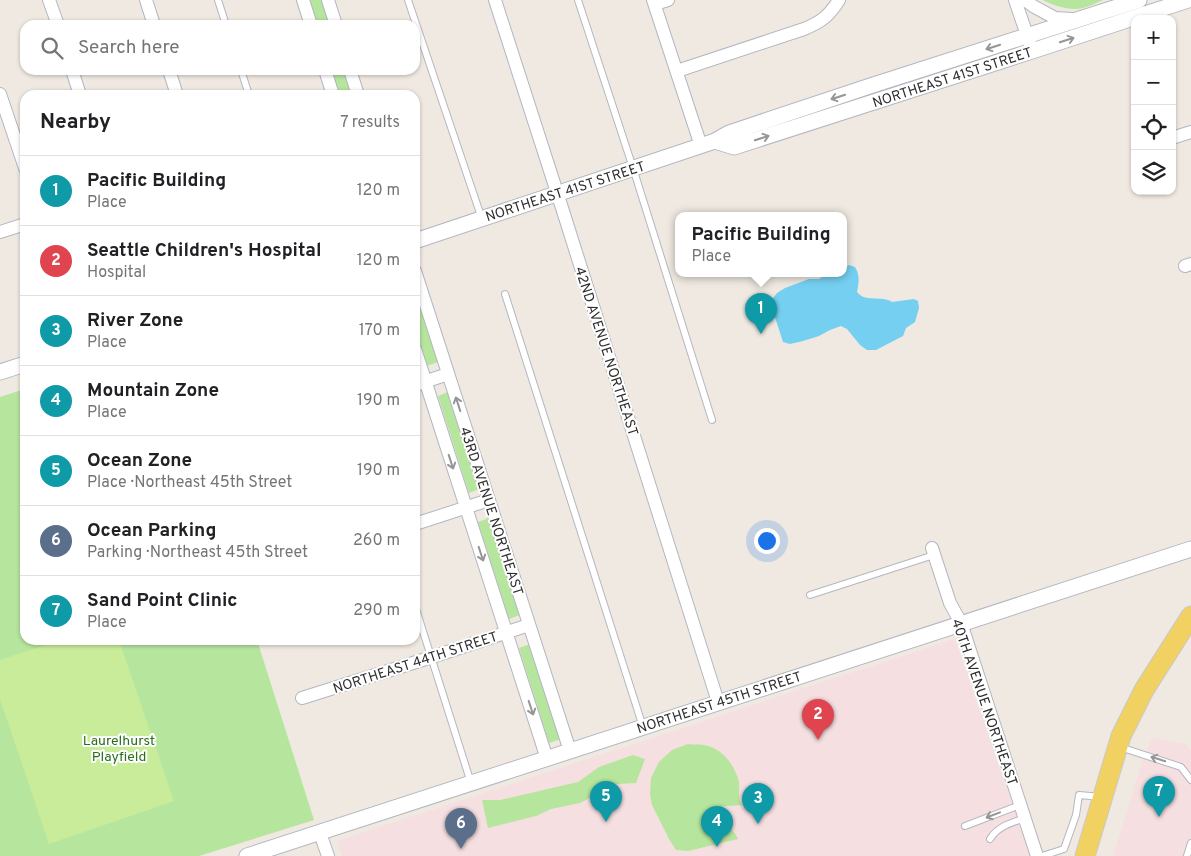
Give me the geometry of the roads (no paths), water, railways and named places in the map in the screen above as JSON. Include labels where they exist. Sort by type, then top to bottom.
[{"type":"main road","points":[[1084,855],[1121,736],[1137,702],[1191,616]]},
{"type":"street","points":[[50,0],[56,20]]},
{"type":"street","points":[[146,0],[152,20]]},
{"type":"street","points":[[303,0],[309,20]]},
{"type":"street","points":[[328,0],[334,20]]},
{"type":"street","name":"42ND AVENUE NORTHEAST","points":[[495,0],[558,193],[718,702]]},
{"type":"street","points":[[668,0],[654,2],[677,71],[708,144]]},
{"type":"street","points":[[677,71],[818,23],[828,16],[839,0]]},
{"type":"street","points":[[1015,0],[1032,51]]},
{"type":"street","points":[[1025,0],[1055,18],[1076,20]]},
{"type":"street","name":"NORTHEAST 41ST STREET","points":[[420,239],[708,144],[729,133],[1140,0]]},
{"type":"street","name":"NORTHEAST 41ST STREET","points":[[708,144],[734,147],[1188,0]]},
{"type":"street","points":[[74,75],[78,90]]},
{"type":"street","points":[[171,75],[175,90]]},
{"type":"street","points":[[327,75],[331,90]]},
{"type":"street","points":[[352,75],[356,90]]},
{"type":"street","points":[[0,94],[20,153]]},
{"type":"street","points":[[1176,137],[1191,132]]},
{"type":"street","points":[[0,232],[20,226]]},
{"type":"street","name":"43RD AVENUE NORTHEAST","points":[[420,287],[570,751]]},
{"type":"street","points":[[0,372],[20,366]]},
{"type":"street","points":[[420,383],[448,374]]},
{"type":"street","name":"43RD AVENUE NORTHEAST","points":[[420,383],[466,507],[547,758]]},
{"type":"street","points":[[420,522],[489,500]]},
{"type":"street","name":"NORTHEAST 45TH STREET","points":[[246,856],[1191,548]]},
{"type":"street","name":"40TH AVENUE NORTHEAST","points":[[933,551],[950,603],[961,623],[1037,856]]},
{"type":"street","name":"NORTHEAST 44TH STREET","points":[[302,698],[529,625]]},
{"type":"street","points":[[320,833],[328,856]]},
{"type":"lane","points":[[218,0],[224,20]]},
{"type":"lane","points":[[408,0],[415,20]]},
{"type":"lane","points":[[578,0],[712,420]]},
{"type":"lane","points":[[420,36],[482,219]]},
{"type":"lane","points":[[243,75],[247,90]]},
{"type":"lane","points":[[505,294],[643,727]]},
{"type":"lane","points":[[810,595],[933,551]]},
{"type":"lane","points":[[420,621],[471,783]]},
{"type":"lane","points":[[1118,747],[1182,767],[1191,780]]},
{"type":"lane","points":[[1042,856],[1064,849],[1076,815],[1079,795],[1103,797]]},
{"type":"lane","points":[[965,826],[1020,805]]},
{"type":"lane","points":[[990,839],[993,833],[1005,825],[1025,818]]},
{"type":"lane","points":[[1187,856],[1191,843]]},
{"type":"water","points":[[847,266],[855,267],[857,270],[859,279],[857,292],[864,297],[892,302],[914,299],[918,301],[919,308],[915,322],[906,328],[903,336],[876,350],[867,350],[860,345],[847,329],[841,326],[803,341],[790,344],[783,342],[770,302],[777,293],[809,279],[847,277]]},
{"type":"place","name":"Pacific Building","points":[[761,334]]},
{"type":"place","name":"Seattle Children's Hospital","points":[[818,740]]},
{"type":"place","name":"Sand Point Clinic","points":[[1159,817]]},
{"type":"place","name":"Ocean Zone","points":[[606,822]]},
{"type":"place","name":"River Zone","points":[[758,824]]},
{"type":"place","name":"Mountain Zone","points":[[717,847]]},
{"type":"place","name":"Ocean Parking","points":[[461,849]]},
{"type":"park label","name":"Laurelhurst Playfield","points":[[119,748]]}]
